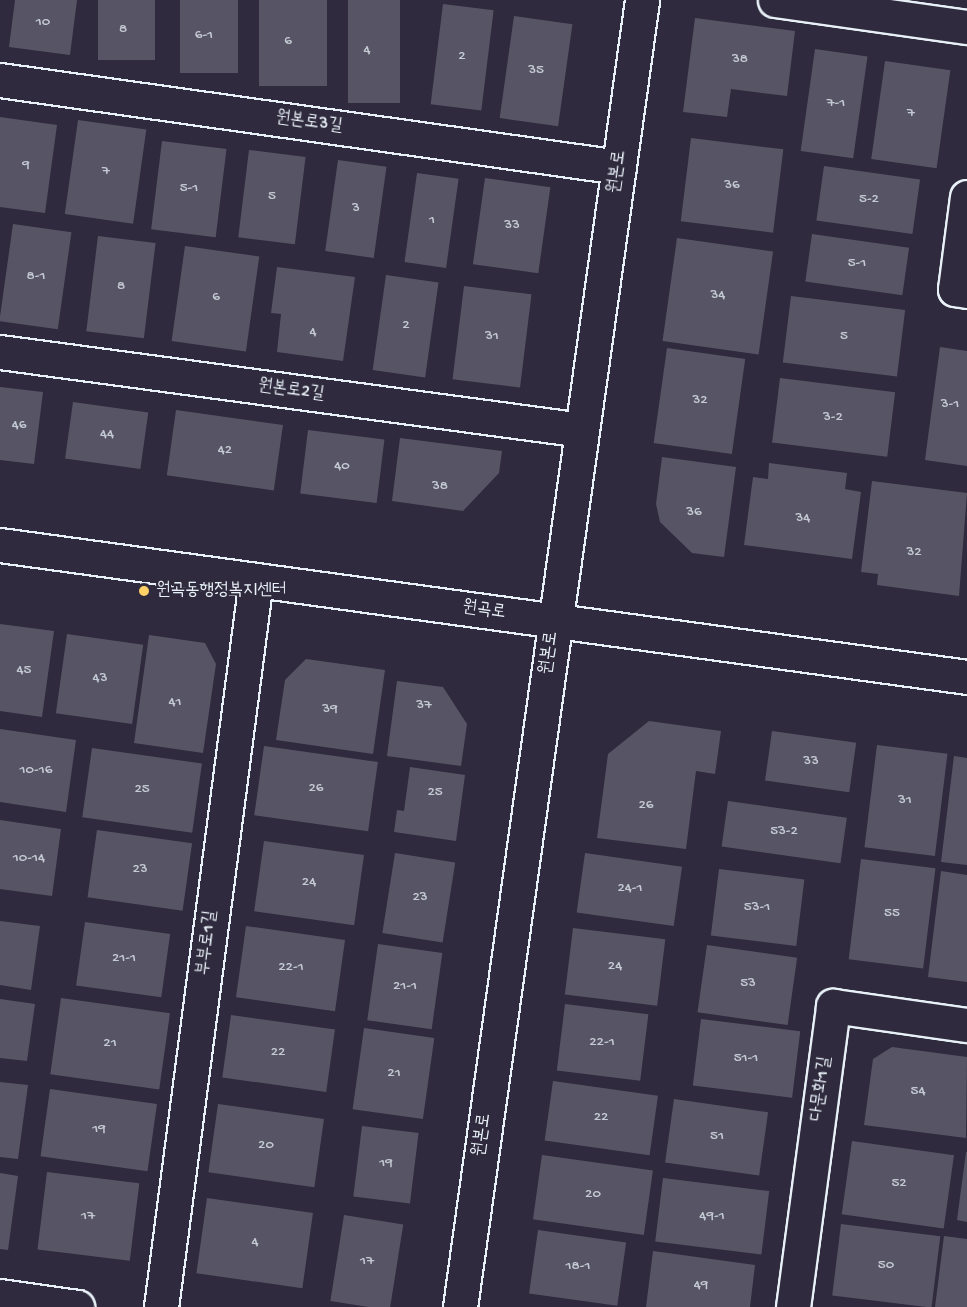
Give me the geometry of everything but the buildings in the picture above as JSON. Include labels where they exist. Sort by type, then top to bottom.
[{"type":"street","name":"원본로","points":[[460,1307],[642,0]]},
{"type":"street","points":[[775,0],[967,27]]},
{"type":"street","name":"원본로3길","points":[[0,80],[619,167]]},
{"type":"street","points":[[967,198],[955,289],[967,291]]},
{"type":"street","name":"원본로2길","points":[[0,352],[582,430]]},
{"type":"street","name":"원곡로","points":[[0,545],[967,677]]},
{"type":"street","name":"부부로1길","points":[[160,1307],[256,580]]},
{"type":"street","name":"다문화1길","points":[[793,1307],[833,1006],[967,1025]]},
{"type":"street","points":[[0,1296],[76,1307]]},
{"type":"place","name":"원곡동행정복지센터","points":[[144,591]]}]
